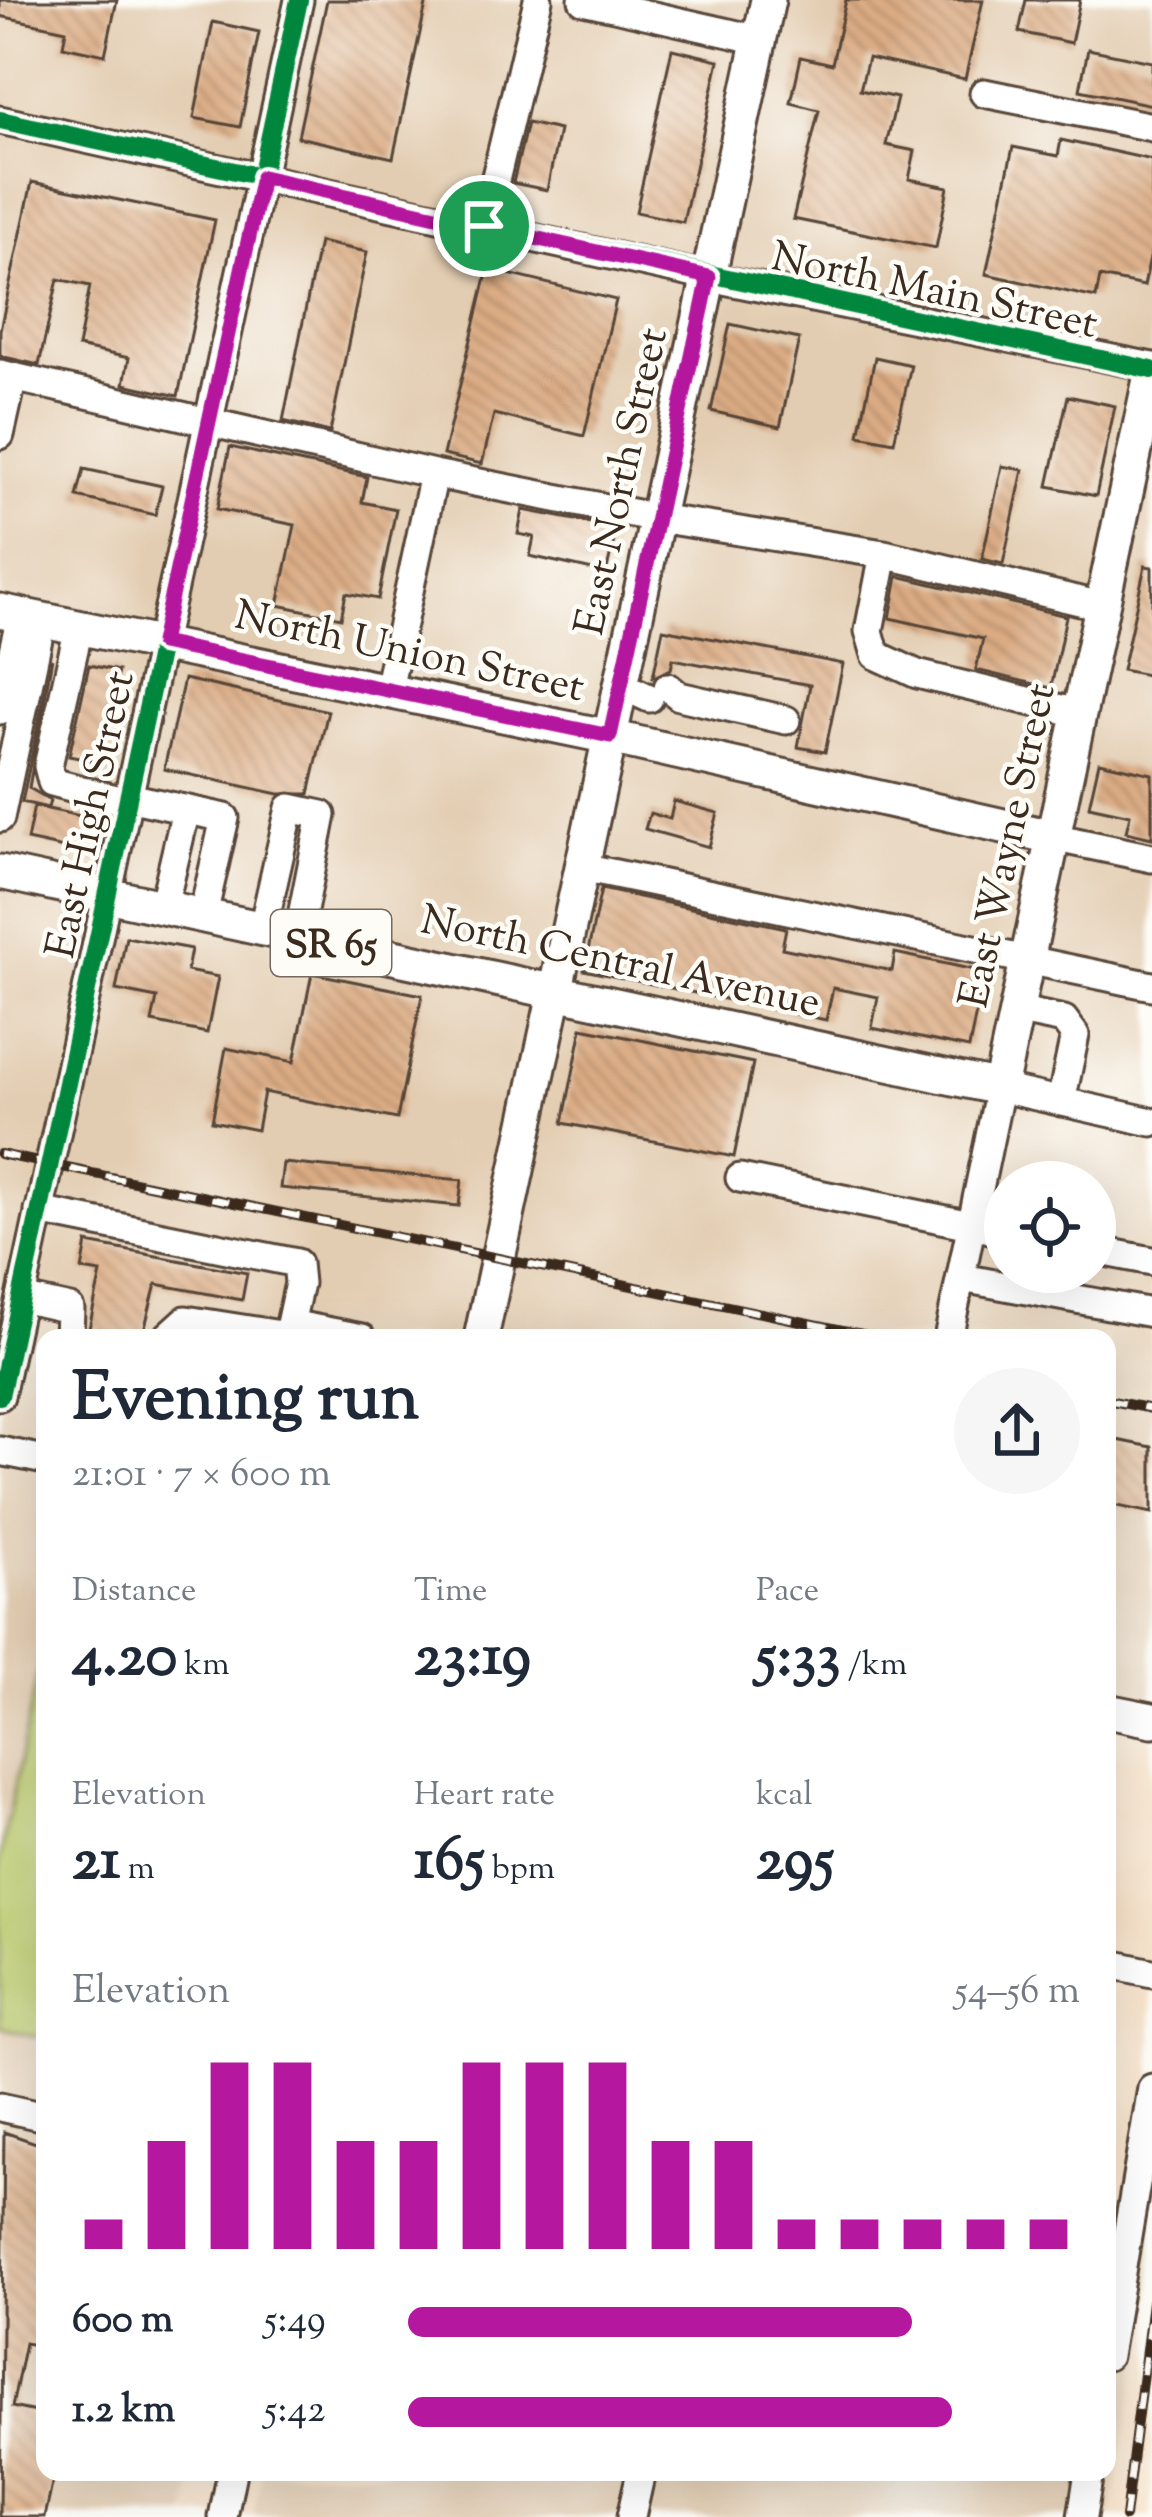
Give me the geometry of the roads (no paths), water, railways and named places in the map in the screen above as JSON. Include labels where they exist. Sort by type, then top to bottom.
[{"type":"main road","name":"East North Street","points":[[483,1329],[610,736],[653,691],[657,518],[768,0]]},
{"type":"main road","name":"East Wayne Street","points":[[1000,1088],[1152,369]]},
{"type":"main road","name":"North Union Street","points":[[21,615],[610,736],[1052,837]]},
{"type":"main road","name":"North Central Avenue","points":[[0,872],[1000,1088]]},
{"type":"main road","points":[[1116,1713],[1152,1720]]},
{"type":"street","name":"East High Street","points":[[0,1396],[299,0]]},
{"type":"street","points":[[484,226],[538,0]]},
{"type":"street","points":[[583,0],[760,40]]},
{"type":"street","points":[[984,93],[1152,127]]},
{"type":"street","name":"North Main Street","points":[[0,120],[709,277],[1152,369]]},
{"type":"street","points":[[0,435],[6,375],[434,473],[657,518],[884,554],[1101,606]]},
{"type":"street","points":[[388,690],[434,473]]},
{"type":"street","points":[[884,554],[869,631],[876,655],[917,674],[1078,713]]},
{"type":"street","points":[[0,710],[21,615]]},
{"type":"street","points":[[0,818],[21,615]]},
{"type":"street","points":[[80,627],[48,766],[52,782],[225,818],[203,915]]},
{"type":"street","points":[[653,691],[785,720]]},
{"type":"street","points":[[263,928],[290,808],[322,814],[298,936]]},
{"type":"street","points":[[164,908],[186,810]]},
{"type":"street","name":"North Union Street","points":[[1052,837],[1152,858]]},
{"type":"street","points":[[582,867],[1152,986]]},
{"type":"street","points":[[1016,1010],[1064,1020],[1075,1035],[1061,1102]]},
{"type":"street","name":"North Central Avenue","points":[[1000,1088],[1152,1122]]},
{"type":"street","name":"East Wayne Street","points":[[950,1329],[1000,1088]]},
{"type":"street","points":[[740,1178],[984,1228]]},
{"type":"street","points":[[39,1211],[297,1263],[289,1329]]},
{"type":"street","points":[[1116,1254],[1152,1261]]},
{"type":"street","points":[[962,1278],[1152,1313]]},
{"type":"street","points":[[21,1298],[70,1309],[70,1329]]},
{"type":"street","points":[[176,1329],[186,1320],[257,1329]]},
{"type":"street","points":[[0,1451],[36,1458]]},
{"type":"street","points":[[1116,1965],[1152,1973]]},
{"type":"street","points":[[1116,2251],[1121,2193],[1152,2088]]},
{"type":"street","points":[[0,2108],[36,2115]]},
{"type":"street","points":[[223,2517],[230,2481]]},
{"type":"street","points":[[631,2517],[639,2481]]},
{"type":"street","points":[[1082,2517],[1088,2481]]},
{"type":"railway","points":[[0,1154],[838,1329]]},
{"type":"railway","points":[[1116,1402],[1152,1409]]},
{"type":"railway","points":[[1125,2517],[1152,2302]]}]
